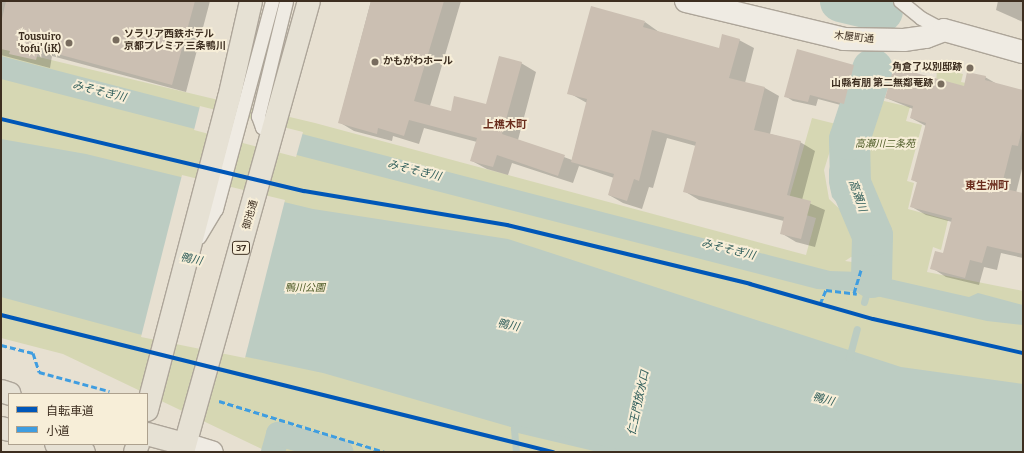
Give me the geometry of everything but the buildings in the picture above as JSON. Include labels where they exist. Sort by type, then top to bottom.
[{"type":"main road","points":[[148,406],[187,257],[237,100],[251,1]]},
{"type":"main road","name":"御池通","points":[[184,448],[274,134],[270,108],[309,1]]},
{"type":"main road","points":[[148,434],[184,448]]},
{"type":"main road","points":[[60,445],[84,452]]},
{"type":"street","name":"木屋町通","points":[[686,1],[749,9],[844,39],[904,40],[926,37],[944,30]]},
{"type":"street","points":[[944,30],[1023,52]]},
{"type":"street","points":[[184,448],[212,452]]},
{"type":"lane","points":[[237,100],[272,1]]},
{"type":"lane","points":[[270,108],[286,1]]},
{"type":"lane","points":[[900,1],[921,18],[944,30]]},
{"type":"green space","name":"鴨川公園","points":[[1,48],[315,123],[806,255],[816,218],[786,209],[812,118],[840,125],[846,103],[857,104],[846,135],[833,141],[824,170],[829,199],[845,214],[861,220],[868,237],[868,262],[851,257],[845,261],[882,266],[877,263],[878,241],[869,218],[874,211],[870,191],[858,167],[853,141],[866,103],[884,101],[910,107],[906,121],[922,125],[907,181],[914,183],[908,209],[948,220],[941,250],[933,247],[927,272],[1023,291],[1023,452],[268,452],[148,395],[148,393],[145,393],[63,354],[1,338]]},
{"type":"green space","points":[[937,68],[963,74],[961,82],[971,84],[968,94],[936,85]]},
{"type":"water","name":"みそそぎ川","points":[[1,56],[830,271],[860,272],[864,268],[873,267],[880,269],[881,277],[969,297],[978,293],[1023,305],[1023,325],[987,321],[854,291],[817,289],[1,79]]},
{"type":"water","name":"鴨川","points":[[1,139],[86,154],[313,209],[508,239],[901,367],[1023,384],[1023,452],[615,452],[514,428],[323,373],[138,334],[1,297]]},
{"type":"water","points":[[849,139],[855,167],[867,193],[870,210],[863,217],[839,205],[832,197],[829,183],[829,170],[837,143]]},
{"type":"pier","points":[[200,106],[303,132],[296,157],[194,130]]},
{"type":"pier","points":[[182,175],[285,200],[245,358],[141,337]]},
{"type":"waterway","name":"高瀬川","points":[[840,1],[882,11]]},
{"type":"waterway","name":"高瀬川","points":[[871,277],[872,235],[850,183],[849,139],[872,69]]},
{"type":"waterway","points":[[864,302],[866,295]]},
{"type":"waterway","points":[[849,358],[857,329]]},
{"type":"waterway","name":"仁王門放水口","points":[[516,452],[514,428],[615,452]]},
{"type":"waterway","points":[[273,452],[278,434],[342,452]]},
{"type":"marked path","points":[[854,293],[861,270]]},
{"type":"marked path","points":[[820,304],[826,290],[857,294]]},
{"type":"marked path","points":[[1,345],[33,353],[39,372],[109,391]]},
{"type":"marked path","points":[[219,401],[385,452]]},
{"type":"cycle path","points":[[1,119],[304,191],[507,225],[750,284],[873,319],[1023,353]]},
{"type":"cycle path","points":[[1,315],[553,452]]},
{"type":"place","name":"ソラリア西鉄ホテル 京都プレミア 三条鴨川","points":[[116,40]]},
{"type":"place","name":"Tousuiro 'tofu' (iK)","points":[[69,43]]},
{"type":"place","name":"かもがわホール","points":[[375,62]]},
{"type":"place","name":"角倉了以別邸跡","points":[[970,68]]},
{"type":"place","name":"山縣有朋 第二無鄰菴跡","points":[[941,84]]},
{"type":"district","name":"上樵木町","points":[[505,125]]},
{"type":"district","name":"東生洲町","points":[[987,186]]},
{"type":"park label","name":"高瀬川二条苑","points":[[885,145]]}]
